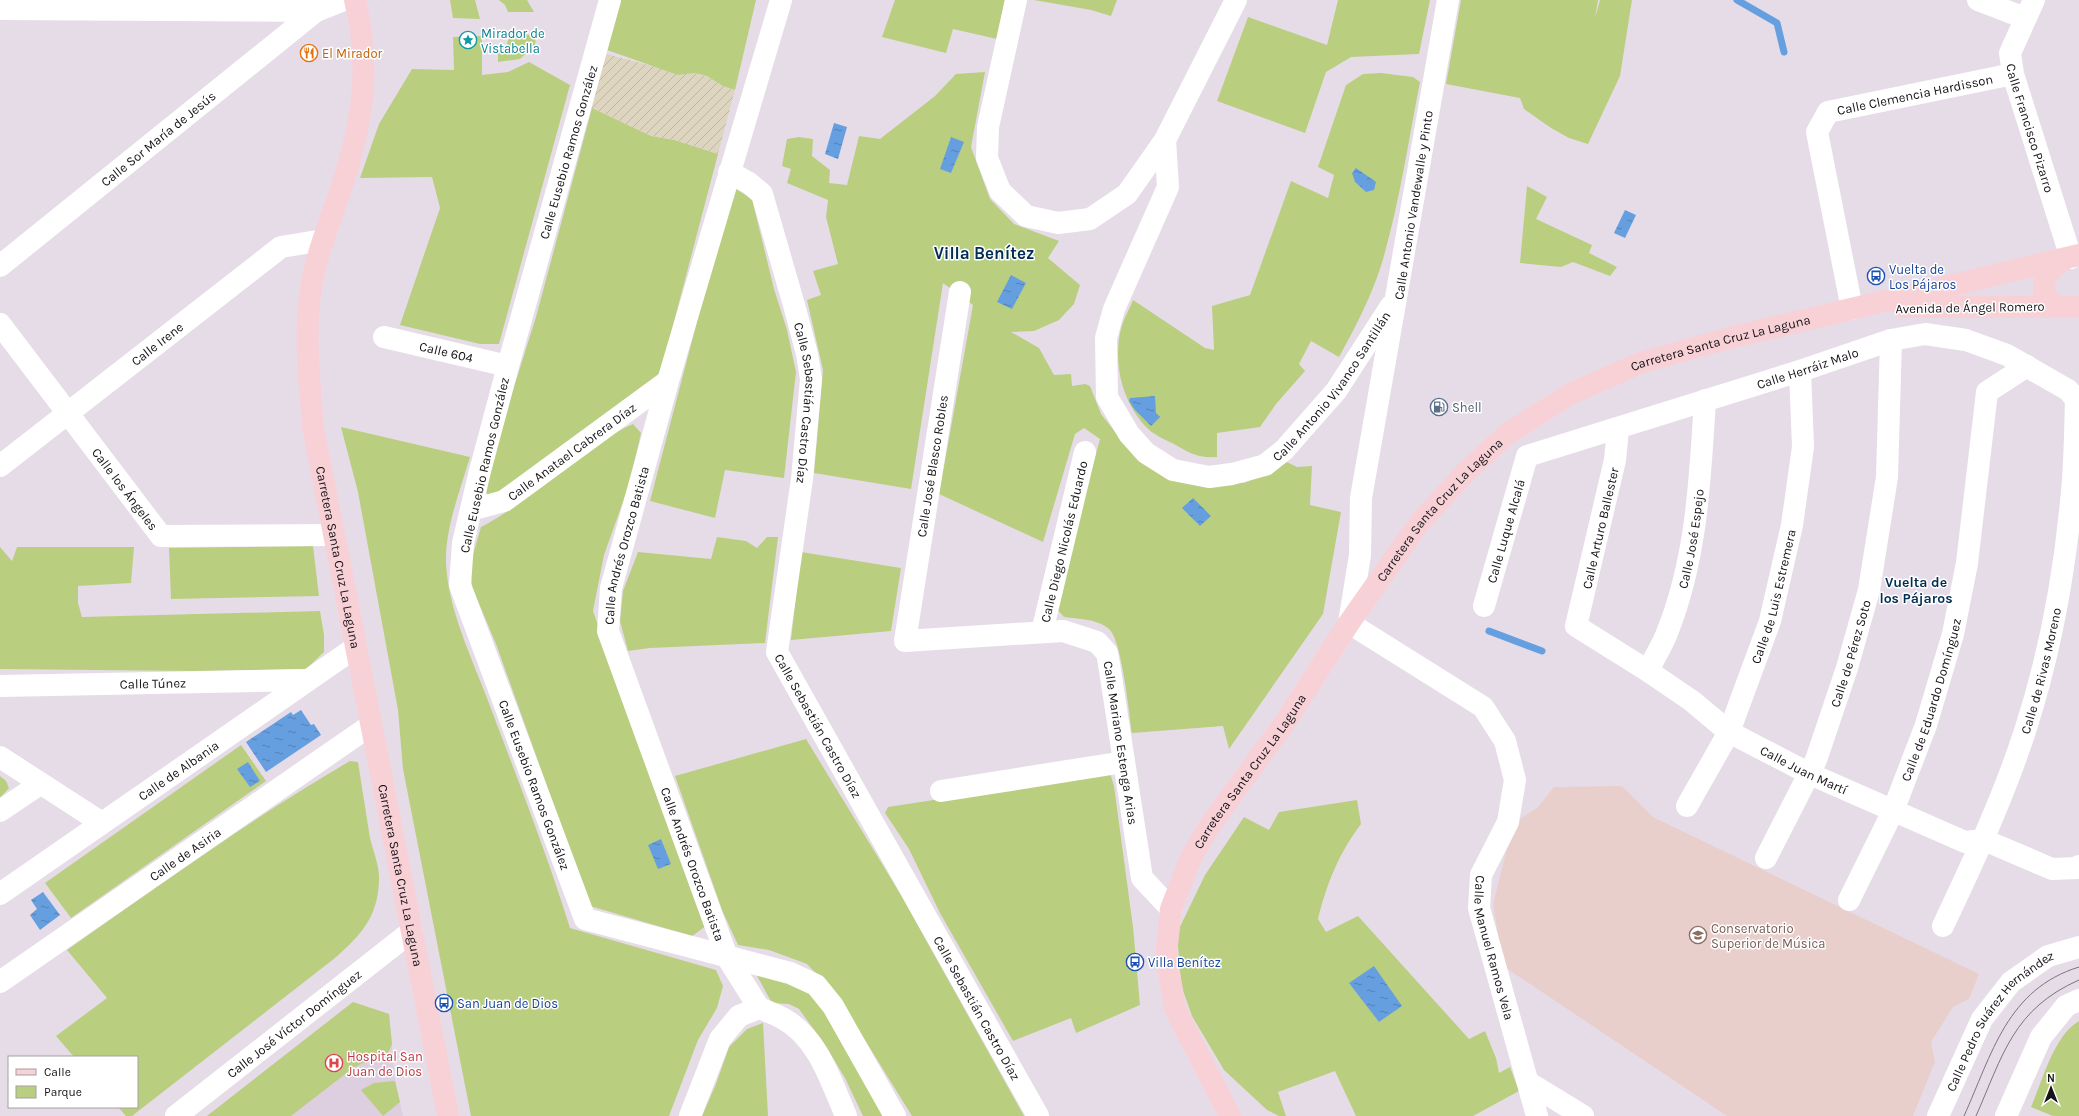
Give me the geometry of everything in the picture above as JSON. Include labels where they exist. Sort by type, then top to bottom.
[{"type":"main road","name":"Carretera Santa Cruz La Laguna","points":[[355,0],[362,34],[365,79],[361,114],[345,176],[323,240],[315,269],[307,319],[307,351],[313,427],[448,1116]]},
{"type":"main road","name":"Carretera Santa Cruz La Laguna","points":[[1230,1116],[1175,1010],[1166,954],[1171,909],[1191,857],[1210,825],[1283,725],[1349,623],[1420,522],[1466,472],[1507,434],[1570,394],[1640,363],[1729,338],[2071,258]]},
{"type":"main road","points":[[2055,306],[2044,294],[2044,279],[2048,272],[2071,258]]},
{"type":"main road","name":"Avenida de Ángel Romero","points":[[1856,309],[2079,306]]},
{"type":"street","points":[[0,9],[316,11],[344,0]]},
{"type":"street","name":"Calle Eusebio Ramos González","points":[[610,0],[508,366],[471,510],[463,543],[460,585],[585,919],[727,957]]},
{"type":"street","points":[[729,172],[781,0]]},
{"type":"street","points":[[1016,0],[988,127],[987,158],[1000,191],[1026,216],[1058,223],[1090,219],[1127,194],[1165,140],[1236,0]]},
{"type":"street","name":"Calle Antonio Vandewalle y Pinto","points":[[1349,623],[1360,555],[1361,498],[1398,296],[1448,0]]},
{"type":"street","points":[[1978,0],[2029,9]]},
{"type":"street","name":"Calle Francisco Pizarro","points":[[2029,9],[2010,53],[2013,74],[2071,258]]},
{"type":"street","name":"Calle Sor María de Jesús","points":[[0,266],[316,11]]},
{"type":"street","name":"Calle Clemencia Hardisson","points":[[1856,309],[1817,132],[1828,112],[2013,74]]},
{"type":"street","name":"Calle Antonio Vivanco Santillán","points":[[1165,140],[1168,187],[1114,309],[1106,338],[1107,397],[1129,434],[1146,453],[1173,470],[1209,477],[1232,474],[1265,465],[1284,450],[1336,391],[1398,296]]},
{"type":"street","name":"Calle Andrés Orozco Batista","points":[[729,172],[668,381],[611,588],[608,631],[727,957],[759,1008]]},
{"type":"street","name":"Calle Sebastián Castro Díaz","points":[[729,172],[749,182],[762,194],[794,304],[807,354],[811,380],[802,479],[777,652],[1038,1116]]},
{"type":"street","name":"Calle Irene","points":[[0,466],[282,247],[323,240]]},
{"type":"street","name":"Calle José Blasco Robles","points":[[905,641],[960,292]]},
{"type":"street","name":"Calle los Ángeles","points":[[0,324],[161,536],[333,535]]},
{"type":"street","name":"Calle Herráiz Malo","points":[[1527,456],[1618,429],[1705,400],[1800,371],[1891,340],[1925,334],[1944,336],[1987,347],[2026,366],[2068,390],[2078,401]]},
{"type":"street","name":"Calle 604","points":[[384,337],[508,366]]},
{"type":"street","name":"Calle de Pérez Soto","points":[[1766,858],[1810,774],[1847,668],[1874,571],[1887,477],[1891,340]]},
{"type":"street","name":"Calle de Eduardo Domínguez","points":[[1849,900],[1893,811],[1931,711],[1953,634],[1967,563],[1987,392],[2026,366]]},
{"type":"street","name":"Calle de Luis Estremera","points":[[1687,806],[1729,732],[1770,621],[1792,525],[1803,447],[1800,371]]},
{"type":"street","name":"Calle Anatael Cabrera Díaz","points":[[471,510],[504,502],[668,381]]},
{"type":"street","name":"Calle José Espejo","points":[[1648,671],[1667,634],[1676,609],[1694,533],[1699,496],[1705,400]]},
{"type":"street","name":"Calle de Rivas Moreno","points":[[1943,926],[1984,840],[2021,743],[2044,662],[2061,580],[2076,489],[2078,401]]},
{"type":"street","name":"Calle Arturo Ballester","points":[[1576,626],[1615,460],[1618,429]]},
{"type":"street","name":"Calle Diego Nicolás Eduardo","points":[[1042,632],[1085,452]]},
{"type":"street","name":"Calle Luque Alcalá","points":[[1484,606],[1527,456]]},
{"type":"street","name":"Calle Manuel Ramos Vela","points":[[1349,623],[1483,707],[1505,741],[1515,780],[1508,822],[1481,875],[1480,908],[1498,982],[1529,1083],[1537,1116]]},
{"type":"street","name":"Calle Juan Martí","points":[[1576,626],[1648,671],[1692,701],[1729,732],[1810,774],[1965,842],[1984,840],[2052,869],[2078,868],[2079,866]]},
{"type":"street","name":"Calle Mariano Estenga Arias","points":[[905,641],[1064,631],[1097,642],[1107,653],[1142,878],[1171,909]]},
{"type":"street","name":"Calle de Albania","points":[[0,894],[306,680],[356,647]]},
{"type":"street","name":"Calle Túnez","points":[[0,686],[306,680]]},
{"type":"street","name":"Calle de Asiria","points":[[0,982],[371,725]]},
{"type":"street","points":[[0,757],[102,823]]},
{"type":"street","points":[[941,791],[1124,762]]},
{"type":"street","points":[[0,811],[40,784]]},
{"type":"street","name":"Calle José Víctor Domínguez","points":[[176,1116],[412,931]]},
{"type":"street","name":"Calle Pedro Suárez Hernández","points":[[1938,1116],[1982,1019],[2011,982],[2048,956],[2079,947]]},
{"type":"street","points":[[727,957],[790,973],[816,985],[833,1006],[895,1116]]},
{"type":"street","points":[[2006,1116],[2041,1037],[2066,1006],[2079,1000]]},
{"type":"street","points":[[690,1116],[720,1039],[739,1016],[759,1008],[783,1018],[804,1035],[821,1059],[846,1116]]},
{"type":"street","points":[[1529,1083],[1583,1116]]},
{"type":"shaded area","points":[[606,54],[672,71],[678,75],[695,73],[707,76],[723,86],[735,90],[718,154],[674,140],[651,136],[592,108]]},
{"type":"shaded area","name":"Conservatorio Superior de Música","points":[[1622,786],[1653,817],[1979,974],[1969,999],[1953,1007],[1931,1042],[1935,1062],[1913,1116],[1727,1116],[1503,966],[1493,904],[1507,848],[1520,819],[1538,807],[1554,787]]},
{"type":"shaded area","name":"Hospital San Juan de Dios","points":[[353,1002],[389,1014],[395,1081],[403,1116],[207,1116]]},
{"type":"green space","points":[[450,0],[475,0],[480,19],[453,18]]},
{"type":"green space","points":[[499,0],[527,0],[534,12],[508,12],[505,5]]},
{"type":"green space","points":[[621,0],[756,0],[735,90],[723,86],[707,76],[695,73],[678,75],[607,50]]},
{"type":"green space","points":[[895,0],[1005,0],[997,39],[953,29],[946,53],[882,37]]},
{"type":"green space","points":[[1034,0],[1117,0],[1111,16],[1091,10]]},
{"type":"green space","points":[[1338,0],[1430,0],[1419,54],[1351,57],[1326,72],[1305,133],[1217,101],[1248,17],[1327,45]]},
{"type":"green space","points":[[1461,0],[1598,0],[1595,18],[1600,0],[1632,0],[1620,76],[1588,144],[1569,138],[1551,128],[1524,109],[1520,98],[1446,84]]},
{"type":"green space","points":[[511,34],[536,35],[535,45],[520,59],[498,62],[498,53],[505,48]]},
{"type":"green space","points":[[482,36],[482,75],[508,72],[529,62],[570,85],[499,344],[480,344],[400,325],[440,208],[432,177],[360,178],[379,124],[412,69],[454,70],[453,37]]},
{"type":"green space","points":[[985,72],[971,147],[990,199],[1014,224],[1059,241],[1048,258],[1080,285],[1074,304],[1059,320],[1034,331],[1011,332],[1039,348],[1054,375],[1071,374],[1072,386],[1085,384],[1090,386],[1101,414],[1131,452],[1203,484],[1244,483],[1267,474],[1287,462],[1297,467],[1312,466],[1310,505],[1341,512],[1323,614],[1229,749],[1223,726],[1132,733],[1121,661],[1114,636],[1109,629],[1099,623],[1064,617],[1055,607],[1100,439],[1084,428],[1075,434],[1043,542],[939,494],[973,305],[943,283],[911,489],[814,473],[823,370],[807,300],[821,295],[813,271],[838,264],[826,217],[828,200],[787,183],[791,169],[782,166],[787,139],[799,137],[813,139],[812,156],[830,170],[829,183],[847,185],[859,136],[880,139],[935,96],[956,74]]},
{"type":"green space","points":[[1381,73],[1413,77],[1420,82],[1398,197],[1381,266],[1362,312],[1339,357],[1311,341],[1299,364],[1305,371],[1276,404],[1260,427],[1217,433],[1217,457],[1198,456],[1155,434],[1146,427],[1130,405],[1121,379],[1118,352],[1119,338],[1122,325],[1133,300],[1205,348],[1214,350],[1212,306],[1250,295],[1291,181],[1328,198],[1334,175],[1318,167],[1346,85],[1363,74]]},
{"type":"green space","points":[[592,108],[651,136],[674,140],[718,154],[660,375],[513,489],[488,495],[485,490],[513,390],[536,317]]},
{"type":"green space","points":[[1527,186],[1547,197],[1536,219],[1592,245],[1589,253],[1617,267],[1610,276],[1573,262],[1561,267],[1520,263]]},
{"type":"green space","points":[[736,189],[752,199],[774,289],[787,330],[796,372],[784,478],[725,470],[715,518],[650,501],[704,295]]},
{"type":"green space","points":[[633,424],[641,433],[630,482],[604,555],[593,611],[706,926],[692,936],[590,906],[496,644],[472,587],[470,565],[481,527],[510,510],[622,429]]},
{"type":"green space","points":[[341,427],[470,457],[454,510],[446,550],[446,563],[451,598],[461,632],[551,870],[570,928],[716,970],[723,986],[717,1008],[698,1040],[669,1116],[471,1116],[403,769],[398,710],[358,492]]},
{"type":"green space","points":[[717,537],[746,541],[757,548],[767,537],[778,537],[765,643],[650,648],[628,651],[620,621],[623,591],[638,552],[711,559]]},
{"type":"green space","points":[[313,546],[319,596],[171,599],[169,548]]},
{"type":"green space","points":[[0,547],[12,561],[17,547],[134,547],[131,583],[78,586],[78,603],[82,617],[320,611],[324,635],[324,652],[306,669],[193,671],[0,669]]},
{"type":"green space","points":[[801,552],[901,568],[891,631],[791,640]]},
{"type":"green space","points":[[806,739],[901,895],[1024,1116],[912,1116],[837,995],[807,964],[769,950],[738,945],[722,910],[675,776]]},
{"type":"green space","points":[[241,745],[266,781],[71,918],[45,883]]},
{"type":"green space","points":[[350,761],[358,762],[370,838],[379,875],[378,893],[375,905],[366,924],[353,941],[335,958],[132,1116],[126,1116],[119,1108],[138,1108],[138,1056],[73,1056],[56,1036],[107,998],[67,950],[242,829]]},
{"type":"green space","points":[[1110,773],[1114,786],[1133,927],[1140,1005],[1076,1033],[1071,1018],[1013,1041],[940,913],[909,849],[885,813],[888,807]]},
{"type":"green space","points":[[0,776],[6,781],[9,788],[0,798]]},
{"type":"green space","points":[[1357,800],[1361,824],[1340,857],[1325,893],[1318,919],[1326,932],[1358,916],[1469,1039],[1485,1031],[1496,1058],[1499,1073],[1510,1067],[1519,1091],[1473,1116],[1356,1116],[1335,1071],[1278,1092],[1286,1116],[1279,1116],[1267,1110],[1224,1070],[1192,1016],[1181,985],[1177,933],[1205,875],[1244,817],[1269,830],[1279,812]]},
{"type":"green space","points":[[757,976],[777,978],[795,984],[801,987],[817,1001],[839,1031],[859,1067],[883,1116],[863,1116],[845,1078],[825,1045],[799,1009],[789,1004],[772,1003]]},
{"type":"green space","name":"Hospital San Juan de Dios","points":[[353,1002],[389,1014],[392,1044],[388,1053],[380,1058],[367,1061],[353,1068],[291,1116],[207,1116]]},
{"type":"green space","points":[[2079,1021],[2079,1116],[2053,1116],[2031,1107],[2044,1072],[2062,1037]]},
{"type":"green space","points":[[763,1023],[768,1116],[702,1116],[716,1084],[729,1047],[747,1029]]},
{"type":"green space","points":[[395,1081],[400,1102],[383,1116],[361,1090],[374,1083]]},
{"type":"water","points":[[834,123],[847,127],[838,159],[825,154]]},
{"type":"water","points":[[951,137],[964,142],[951,173],[940,169]]},
{"type":"water","points":[[1356,168],[1376,182],[1374,190],[1366,192],[1355,182],[1352,173]]},
{"type":"water","points":[[1625,210],[1636,215],[1625,238],[1614,233]]},
{"type":"water","points":[[1011,275],[1026,283],[1012,309],[997,302]]},
{"type":"water","points":[[1155,396],[1156,413],[1160,417],[1151,426],[1135,410],[1129,401],[1130,398]]},
{"type":"water","points":[[1193,498],[1211,516],[1200,526],[1182,508]]},
{"type":"water","points":[[301,710],[311,725],[314,724],[321,735],[266,772],[246,742],[291,712],[293,715]]},
{"type":"water","points":[[248,762],[260,781],[250,787],[237,769]]},
{"type":"water","points":[[661,839],[671,864],[658,869],[648,845]]},
{"type":"water","points":[[43,892],[60,915],[40,930],[30,915],[37,909],[31,900]]},
{"type":"water","points":[[1374,966],[1402,1006],[1379,1022],[1349,983]]},
{"type":"waterway","points":[[1737,0],[1777,23],[1784,52]]},
{"type":"waterway","points":[[1489,631],[1542,651]]},
{"type":"tram line","points":[[1964,1116],[1994,1047],[2005,1026],[2018,1007],[2035,991],[2055,977],[2079,967]]},
{"type":"tram line","points":[[1976,1116],[2003,1054],[2013,1036],[2025,1020],[2039,1005],[2057,992],[2079,980]]},
{"type":"place","name":"Mirador de Vistabella","points":[[468,40]]},
{"type":"place","name":"El Mirador","points":[[309,53]]},
{"type":"place","name":"Vuelta de Los Pájaros","points":[[1876,276]]},
{"type":"place","name":"Shell","points":[[1439,407]]},
{"type":"place","name":"Conservatorio Superior de Música","points":[[1698,935]]},
{"type":"place","name":"Villa Benítez","points":[[1135,962]]},
{"type":"place","name":"San Juan de Dios","points":[[444,1003]]},
{"type":"place","name":"Hospital San Juan de Dios","points":[[334,1063]]},
{"type":"district","name":"Villa Benítez","points":[[984,253]]},
{"type":"district","name":"Vuelta de los Pájaros","points":[[1916,590]]}]
